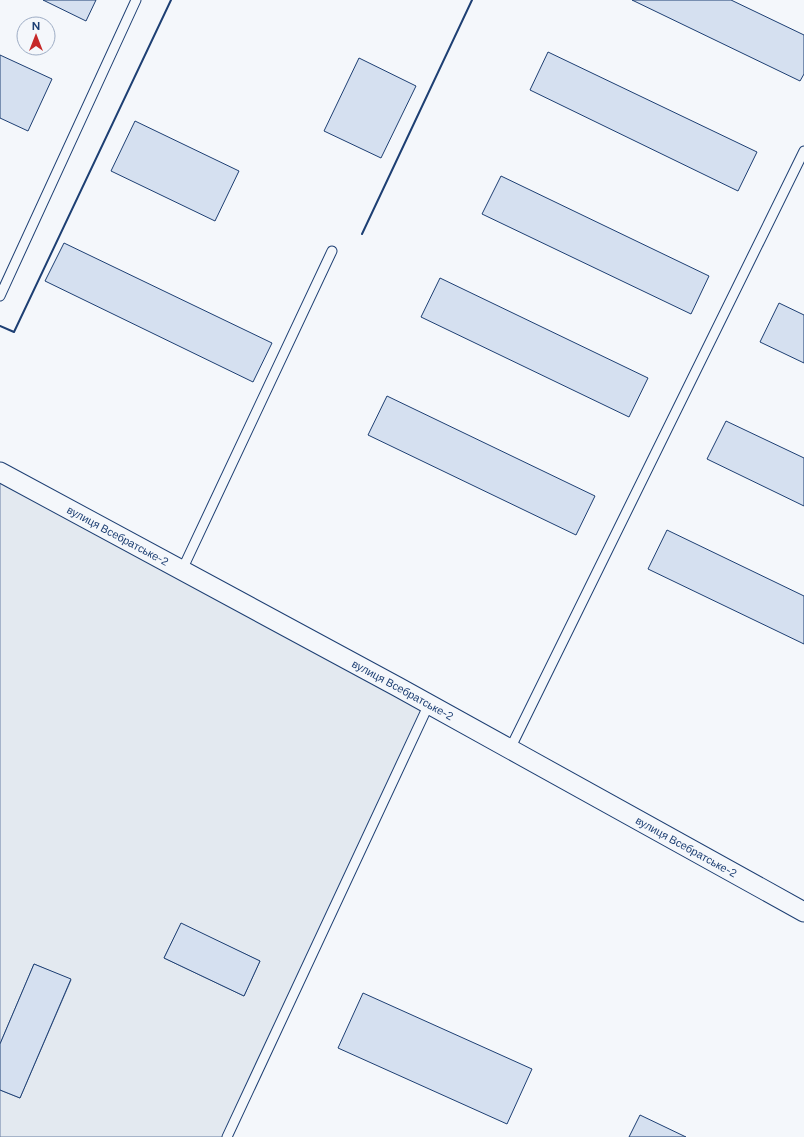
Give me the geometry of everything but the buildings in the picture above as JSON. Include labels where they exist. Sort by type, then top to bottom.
[{"type":"street","name":"вулиця Всебратське-2","points":[[0,472],[429,704],[804,912]]},
{"type":"lane","points":[[0,296],[136,0]]},
{"type":"lane","points":[[510,749],[804,151]]},
{"type":"lane","points":[[182,570],[332,250]]},
{"type":"lane","points":[[227,1137],[429,704]]},
{"type":"shaded area","points":[[0,472],[429,704],[227,1137],[0,1137],[0,1090],[20,1098],[71,980],[34,964],[0,1044]],"holes":[[[181,924],[260,961],[244,996],[164,958]]]},
{"type":"wall","points":[[0,326],[14,332],[171,0]]},
{"type":"wall","points":[[362,234],[472,0]]}]
